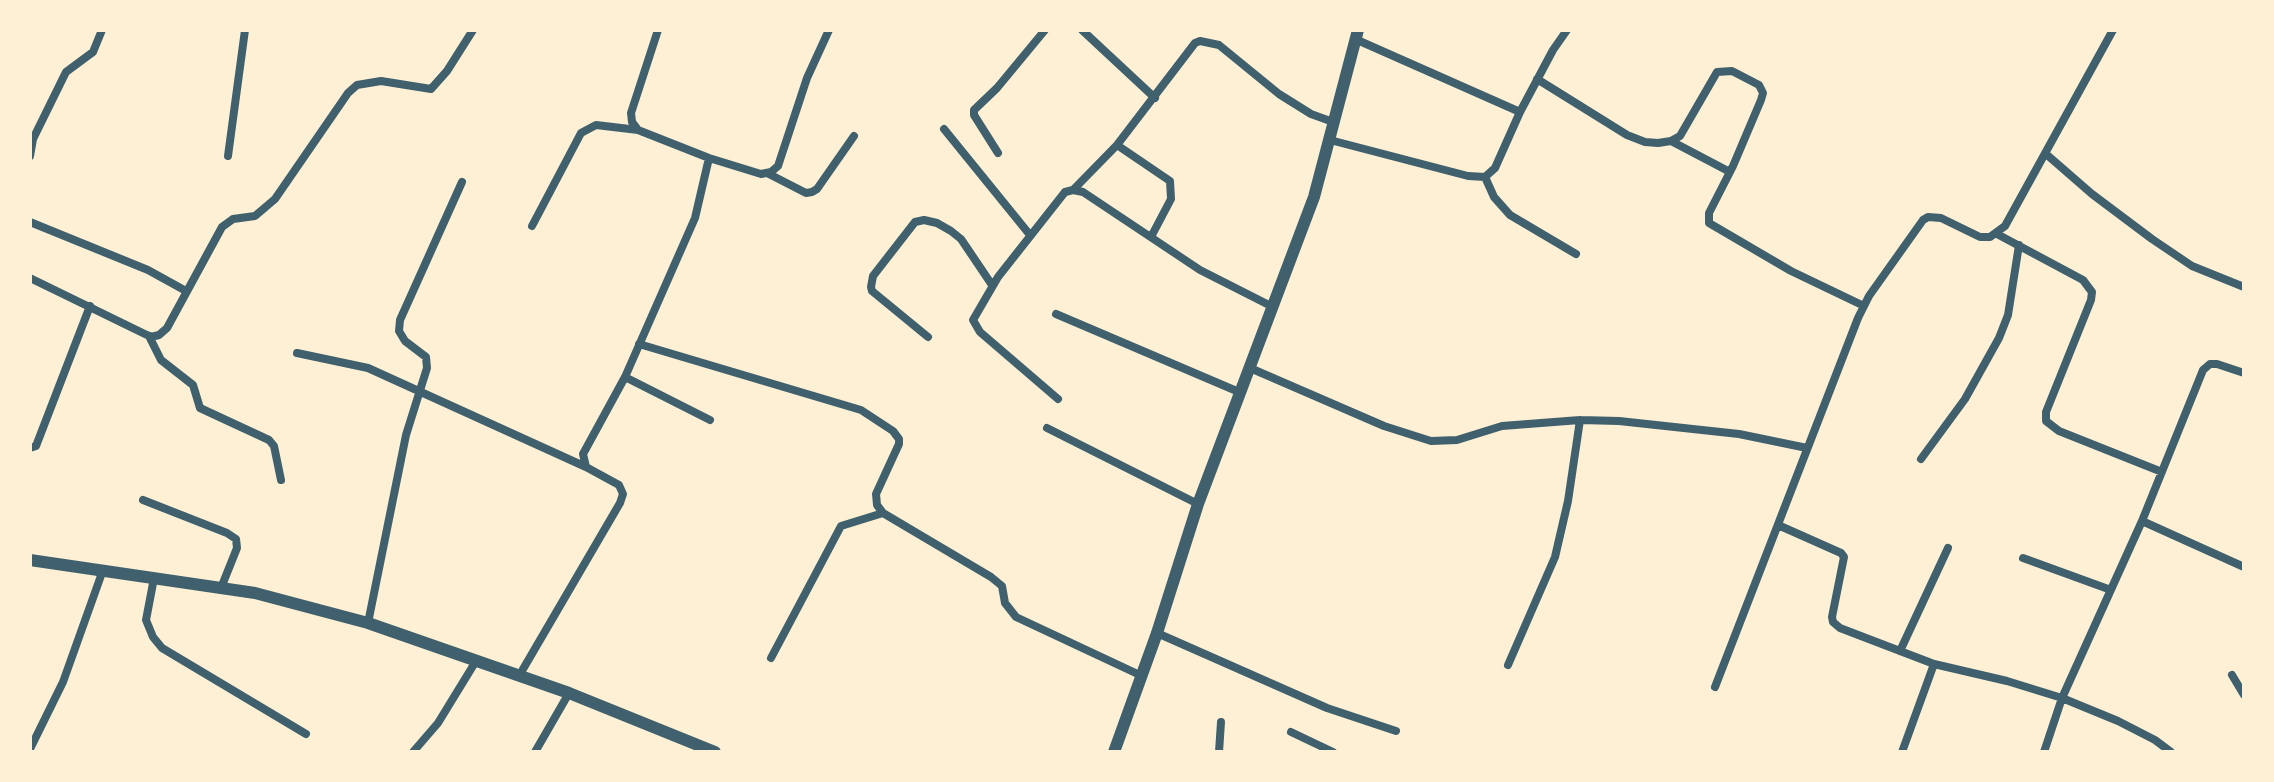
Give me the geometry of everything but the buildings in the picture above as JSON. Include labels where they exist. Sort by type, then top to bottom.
[{"type":"street","points":[[30,156],[33,139],[66,72],[93,52],[102,30]]},
{"type":"street","points":[[228,156],[245,30]]},
{"type":"street","points":[[30,278],[149,336],[159,335],[167,328],[222,227],[233,219],[255,216],[275,199],[348,93],[357,85],[381,81],[431,89],[447,71],[473,30]]},
{"type":"street","points":[[638,130],[632,122],[631,113],[658,30]]},
{"type":"street","points":[[532,226],[581,133],[596,125],[638,130],[709,158],[761,174],[778,166],[807,78],[829,30]]},
{"type":"street","points":[[998,153],[974,115],[974,110],[997,88],[1045,30]]},
{"type":"street","points":[[1082,30],[1155,98]]},
{"type":"street","points":[[1330,140],[1468,176],[1485,177],[1495,168],[1537,79],[1567,30]]},
{"type":"street","points":[[1715,687],[1864,306],[1923,220],[1934,216],[1941,218],[1980,237],[1997,234],[2005,226],[2113,30]]},
{"type":"street","points":[[1114,752],[1157,633],[1198,504],[1314,197],[1356,34],[1520,112]]},
{"type":"street","points":[[1073,190],[1117,145],[1195,43],[1208,41],[1229,53],[1297,106],[1333,122]]},
{"type":"street","points":[[1537,79],[1627,135],[1645,142],[1671,141],[1680,136],[1717,72],[1732,71],[1759,85],[1763,93],[1761,100],[1708,219],[1712,226],[1791,271],[1864,306]]},
{"type":"street","points":[[944,129],[1030,235]]},
{"type":"street","points":[[766,173],[806,193],[812,192],[854,136]]},
{"type":"street","points":[[1671,141],[1730,172]]},
{"type":"street","points":[[1117,145],[1170,181],[1171,199],[1151,237]]},
{"type":"street","points":[[2046,154],[2092,194],[2192,266],[2244,287]]},
{"type":"street","points":[[586,467],[583,454],[625,377],[695,218],[709,158]]},
{"type":"street","points":[[1485,177],[1494,197],[1510,215],[1576,254]]},
{"type":"street","points":[[368,623],[402,450],[427,368],[426,357],[405,341],[399,331],[400,320],[462,182]]},
{"type":"street","points":[[1058,399],[975,326],[974,314],[992,285],[1065,192],[1083,192],[1200,270],[1271,306]]},
{"type":"street","points":[[928,337],[871,287],[873,276],[915,222],[924,220],[937,223],[961,239],[992,285]]},
{"type":"street","points":[[30,222],[135,264],[186,291]]},
{"type":"street","points":[[1997,234],[2083,280],[2092,292],[2046,412],[2046,421],[2059,431],[2162,472]]},
{"type":"street","points":[[1921,459],[1965,399],[1999,338],[2011,304],[2019,245]]},
{"type":"street","points":[[30,448],[36,446],[90,306]]},
{"type":"street","points":[[1056,314],[1239,392]]},
{"type":"street","points":[[149,336],[161,360],[193,385],[200,408],[269,440],[274,446],[281,480]]},
{"type":"street","points":[[639,344],[861,410],[893,431],[899,444],[876,494],[877,505],[883,513],[991,577],[1002,586],[1005,603],[1016,617],[1142,676]]},
{"type":"street","points":[[297,353],[368,368],[619,485],[623,494],[620,503],[519,676]]},
{"type":"street","points":[[2044,752],[2062,698],[2142,521],[2203,370],[2210,364],[2217,364],[2244,373]]},
{"type":"street","points":[[1250,368],[1384,426],[1431,441],[1457,440],[1502,426],[1580,420],[1619,421],[1739,434],[1807,448]]},
{"type":"street","points":[[625,377],[710,420]]},
{"type":"street","points":[[1508,665],[1555,557],[1568,501],[1580,420]]},
{"type":"street","points":[[1047,428],[1198,504]]},
{"type":"street","points":[[143,500],[236,539],[237,548],[221,588]]},
{"type":"street","points":[[771,658],[841,526],[883,513]]},
{"type":"street","points":[[2142,521],[2244,567]]},
{"type":"street","points":[[1778,525],[1844,557],[1832,617],[1835,625],[1934,664],[2062,698],[2118,721],[2155,740],[2168,751]]},
{"type":"street","points":[[1900,651],[1948,548]]},
{"type":"street","points":[[2023,558],[2111,590]]},
{"type":"street","points":[[30,560],[255,593],[368,623],[569,693],[715,752]]},
{"type":"street","points":[[30,749],[63,682],[103,570]]},
{"type":"street","points":[[154,578],[146,620],[162,648],[306,734]]},
{"type":"street","points":[[1157,633],[1327,708],[1396,731]]},
{"type":"street","points":[[413,752],[438,723],[476,661]]},
{"type":"street","points":[[1902,752],[1934,664]]},
{"type":"street","points":[[2232,675],[2244,695]]},
{"type":"street","points":[[535,752],[569,693]]},
{"type":"street","points":[[1219,752],[1221,722]]},
{"type":"street","points":[[1291,732],[1333,752]]}]
